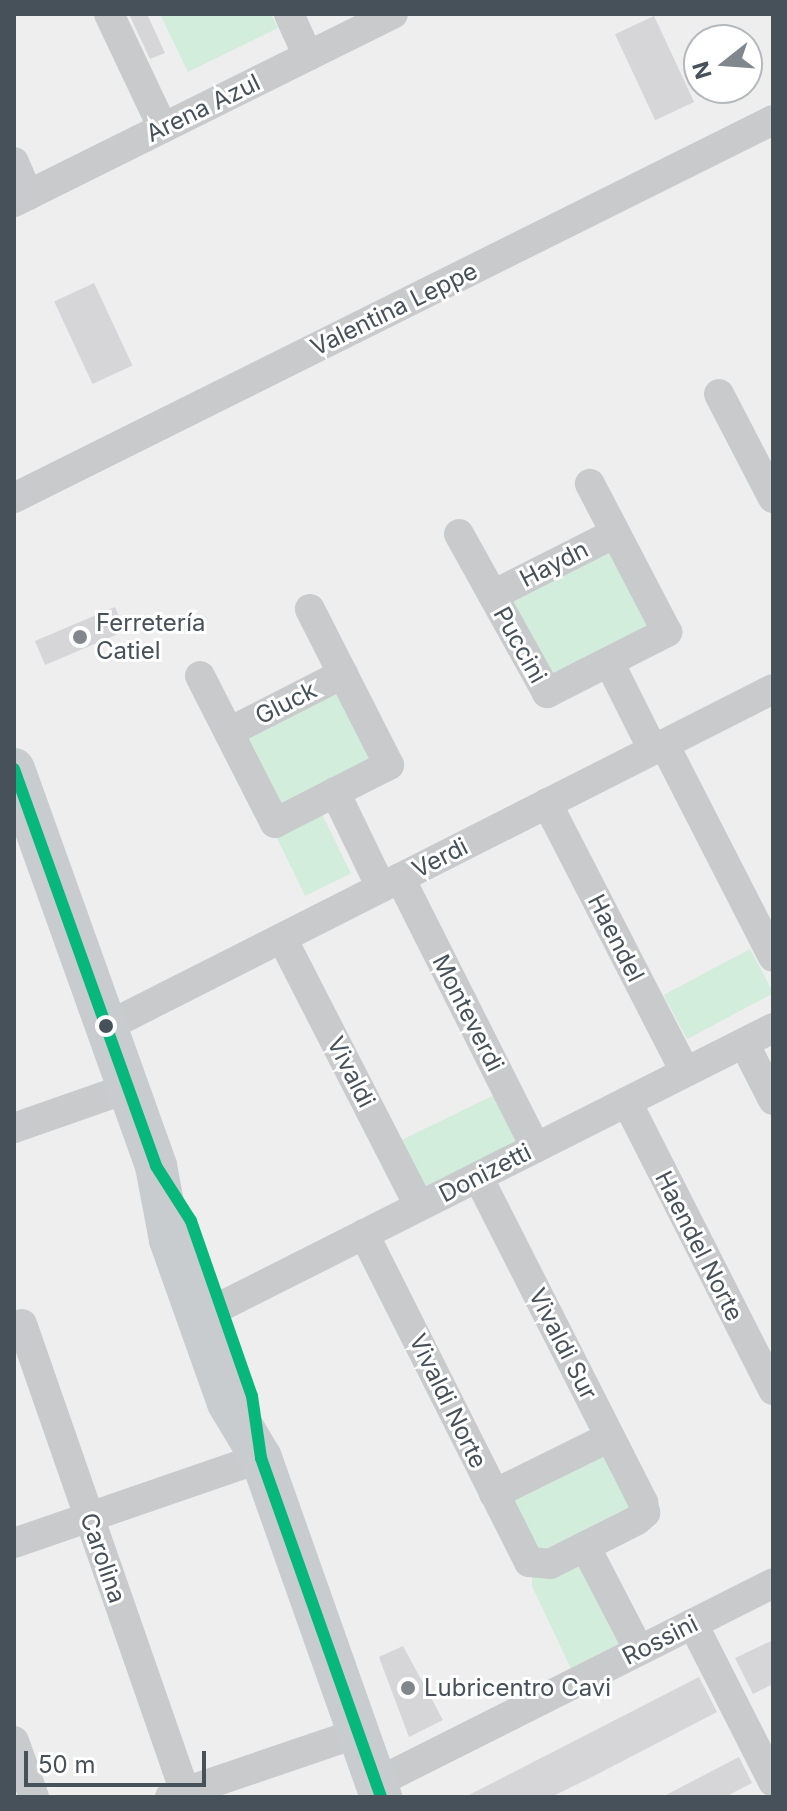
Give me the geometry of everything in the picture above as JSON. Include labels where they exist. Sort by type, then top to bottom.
[{"type":"main road","points":[[16,778],[156,1166],[191,1221],[210,1312],[252,1396],[261,1458],[378,1790]]},
{"type":"street","points":[[109,14],[163,128]]},
{"type":"street","points":[[289,14],[308,56]]},
{"type":"street","name":"Arena Azul","points":[[21,199],[393,14]]},
{"type":"street","name":"Valentina Leppe","points":[[14,498],[773,120]]},
{"type":"street","points":[[14,162],[21,199]]},
{"type":"street","points":[[719,394],[764,459],[773,498]]},
{"type":"street","name":"Puccini","points":[[459,534],[547,693],[667,632],[590,484]]},
{"type":"street","name":"Haydn","points":[[493,595],[615,533]]},
{"type":"street","points":[[200,676],[275,823],[389,765],[310,609]]},
{"type":"street","points":[[609,662],[773,957]]},
{"type":"street","name":"Gluck","points":[[229,732],[343,674]]},
{"type":"street","name":"Verdi","points":[[106,1027],[773,689]]},
{"type":"street","name":"Monteverdi","points":[[335,792],[391,882],[536,1148]]},
{"type":"street","name":"Haendel","points":[[547,803],[685,1072]]},
{"type":"street","name":"Vivaldi","points":[[282,938],[419,1206]]},
{"type":"street","name":"Donizetti","points":[[210,1312],[773,1028]]},
{"type":"street","points":[[744,1043],[773,1100]]},
{"type":"street","points":[[14,1128],[128,1088]]},
{"type":"street","name":"Haendel Norte","points":[[627,1102],[766,1357],[773,1390]]},
{"type":"street","name":"Vivaldi Sur","points":[[478,1177],[610,1437],[645,1513],[585,1546]]},
{"type":"street","name":"Vivaldi Norte","points":[[364,1234],[494,1494],[535,1565],[550,1564],[585,1546]]},
{"type":"street","name":"Carolina","points":[[22,1324],[89,1517],[177,1794]]},
{"type":"street","points":[[494,1494],[610,1437]]},
{"type":"street","points":[[14,1543],[261,1458]]},
{"type":"street","points":[[585,1546],[639,1650]]},
{"type":"street","name":"Rossini","points":[[378,1790],[639,1650],[773,1583]]},
{"type":"street","points":[[693,1624],[773,1784],[752,1797]]},
{"type":"street","points":[[177,1794],[358,1733]]},
{"type":"street","points":[[14,1741],[34,1797]]},
{"type":"green space","points":[[271,14],[278,28],[188,72],[161,16]]},
{"type":"green space","points":[[612,544],[655,628],[550,681],[507,598]]},
{"type":"green space","points":[[341,684],[380,760],[279,811],[240,735]]},
{"type":"green space","points":[[319,808],[351,874],[305,896],[273,830]]},
{"type":"green space","points":[[750,949],[773,993],[687,1039],[663,995]]},
{"type":"green space","points":[[494,1095],[517,1142],[422,1188],[399,1141]]},
{"type":"green space","points":[[604,1448],[642,1510],[574,1544],[625,1644],[572,1671],[532,1586],[532,1554],[505,1495]]},
{"type":"building","points":[[129,14],[147,14],[165,53],[150,59]]},
{"type":"building","points":[[654,16],[683,78],[683,104],[690,104],[655,120],[615,34]]},
{"type":"building","points":[[94,283],[132,365],[93,384],[54,302]]},
{"type":"building","name":"Ferretería Catiel","points":[[115,607],[125,631],[45,665],[35,641]]},
{"type":"building","points":[[773,1640],[773,1684],[753,1694],[735,1658]]},
{"type":"building","name":"Lubricentro Cavi","points":[[403,1646],[443,1720],[409,1737],[379,1657]]},
{"type":"building","points":[[699,1677],[717,1712],[592,1777],[551,1797],[465,1797]]},
{"type":"building","points":[[739,1757],[752,1783],[725,1797],[662,1797]]},
{"type":"transit line","points":[[14,769],[156,1166],[191,1221],[252,1396],[261,1458],[381,1797]]},
{"type":"place","name":"Ferretería Catiel","points":[[80,637]]},
{"type":"place","name":"Lubricentro Cavi","points":[[408,1688]]}]
